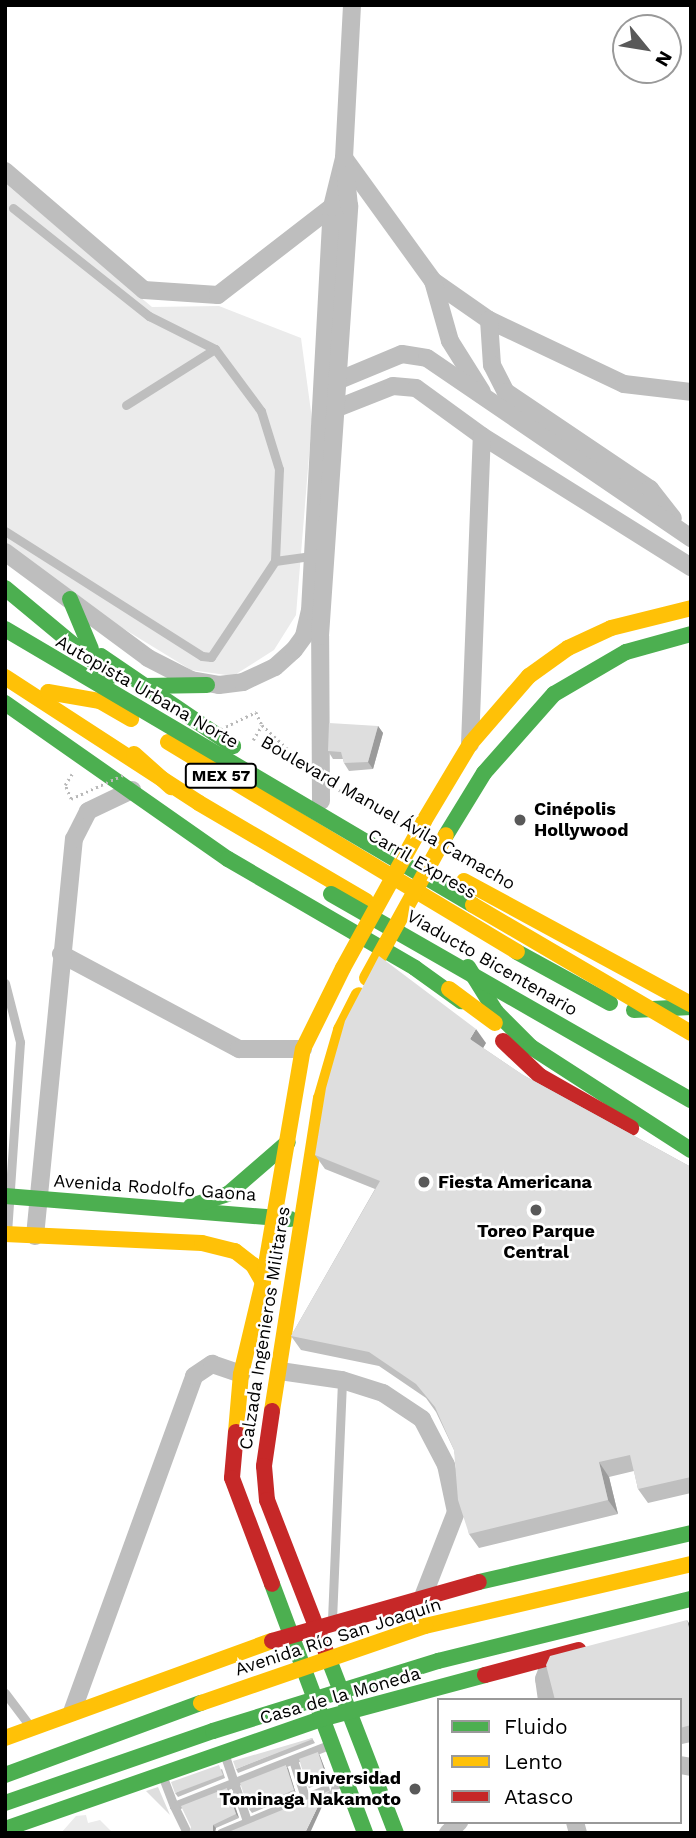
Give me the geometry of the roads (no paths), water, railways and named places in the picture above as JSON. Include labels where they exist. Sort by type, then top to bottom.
[{"type":"main road","points":[[5,591],[186,737]]},
{"type":"main road","name":"Boulevard Manuel Ávila Camacho","points":[[5,591],[313,804],[691,1005]]},
{"type":"main road","points":[[70,599],[91,649]]},
{"type":"main road","name":"Calzada Ingenieros Militares","points":[[365,1833],[232,1478],[241,1374],[263,1282],[303,1049],[342,968],[424,821],[470,744],[499,708],[529,676],[568,648],[611,628],[691,608]]},
{"type":"main road","name":"MEX 57","points":[[5,614],[171,744],[233,784],[451,915],[691,1050]]},
{"type":"main road","name":"Autopista Urbana Norte","points":[[5,629],[59,664],[186,737],[313,804]]},
{"type":"main road","name":"Calzada Ingenieros Militares","points":[[396,1833],[267,1500],[264,1466],[321,1099],[341,1030],[367,978],[446,835],[484,774],[519,729],[554,694],[591,670],[642,646],[691,634]]},
{"type":"main road","points":[[5,664],[48,692]]},
{"type":"main road","name":"Carril Express","points":[[59,664],[133,721]]},
{"type":"main road","name":"MEX 57","points":[[5,677],[168,782],[461,956],[691,1086]]},
{"type":"main road","points":[[144,686],[207,685]]},
{"type":"main road","name":"Carril Express","points":[[48,692],[100,701],[691,1041]]},
{"type":"main road","name":"Viaducto Bicentenario","points":[[48,692],[108,733],[209,819],[273,861],[691,1100]]},
{"type":"main road","points":[[5,703],[27,711],[143,779],[168,782]]},
{"type":"main road","points":[[5,703],[228,859],[449,989],[490,1018],[544,1070],[590,1106]]},
{"type":"main road","points":[[499,708],[519,729]]},
{"type":"main road","points":[[313,804],[691,1033]]},
{"type":"main road","points":[[461,956],[496,1012],[531,1047],[625,1104],[691,1150]]},
{"type":"main road","points":[[449,989],[540,1076],[691,1160]]},
{"type":"main road","points":[[623,1010],[691,1005]]},
{"type":"main road","points":[[570,1017],[630,1086]]},
{"type":"main road","points":[[544,1070],[588,1090],[641,1128],[691,1150]]},
{"type":"main road","points":[[625,1104],[691,1135]]},
{"type":"main road","points":[[180,1210],[228,1194],[288,1142]]},
{"type":"main road","name":"Avenida Rodolfo Gaona","points":[[8,1196],[301,1220]]},
{"type":"main road","points":[[6,1234],[202,1243],[235,1251],[253,1265],[263,1282]]},
{"type":"main road","points":[[5,1738],[290,1634],[424,1594],[691,1533]]},
{"type":"main road","points":[[606,1585],[691,1544]]},
{"type":"main road","name":"Avenida Río San Joaquín","points":[[5,1775],[201,1703],[425,1626],[691,1564]]},
{"type":"main road","points":[[5,1804],[213,1731],[438,1661],[691,1599]]},
{"type":"main road","name":"Casa de la Moneda","points":[[5,1829],[321,1719],[603,1644]]},
{"type":"main road","points":[[47,1833],[57,1809]]},
{"type":"street","points":[[313,804],[320,636],[319,556],[330,378],[349,206],[344,158],[352,5]]},
{"type":"street","points":[[330,378],[332,206],[344,158]]},
{"type":"street","points":[[344,158],[433,281],[489,320],[624,384],[691,392]]},
{"type":"street","points":[[5,171],[144,290],[218,295],[332,206]]},
{"type":"street","points":[[433,281],[450,341],[487,400]]},
{"type":"street","points":[[489,320],[492,365],[506,392],[650,489],[687,535]]},
{"type":"street","points":[[330,378],[402,354],[427,358],[687,535]]},
{"type":"street","points":[[448,411],[459,380]]},
{"type":"street","points":[[328,409],[393,386],[416,388],[482,436],[691,567]]},
{"type":"street","points":[[470,744],[482,436]]},
{"type":"street","points":[[5,552],[162,667],[207,685],[254,678],[285,659],[304,636],[319,556]]},
{"type":"street","points":[[35,1236],[74,839],[88,811],[132,790]]},
{"type":"street","points":[[61,954],[239,1049],[303,1049]]},
{"type":"street","points":[[72,1712],[194,1376],[212,1364],[241,1374]]},
{"type":"street","points":[[280,1371],[342,1380],[383,1393],[422,1419],[446,1465],[456,1512],[424,1594]]},
{"type":"street","points":[[547,1698],[544,1679],[552,1658]]},
{"type":"lane","points":[[5,531],[202,656],[218,653],[275,561],[276,448],[261,411],[215,349],[149,316],[13,208]]},
{"type":"lane","points":[[126,405],[215,349]]},
{"type":"lane","points":[[275,561],[319,556]]},
{"type":"lane","points":[[5,983],[20,1042],[6,1234]]},
{"type":"lane","points":[[332,1622],[342,1380]]},
{"type":"lane","points":[[5,1693],[31,1728]]},
{"type":"lane","points":[[174,1806],[331,1744]]},
{"type":"lane","points":[[224,1752],[248,1824]]},
{"type":"lane","points":[[293,1760],[305,1798]]},
{"type":"lane","points":[[162,1773],[187,1833]]},
{"type":"lane","points":[[221,1833],[248,1824],[345,1781]]},
{"type":"place","name":"Cinépolis Hollywood","points":[[520,820]]},
{"type":"place","name":"Fiesta Americana","points":[[424,1182]]},
{"type":"place","name":"Toreo Parque Central","points":[[536,1210]]},
{"type":"place","name":"Universidad Tominaga Nakamoto","points":[[415,1789]]}]
